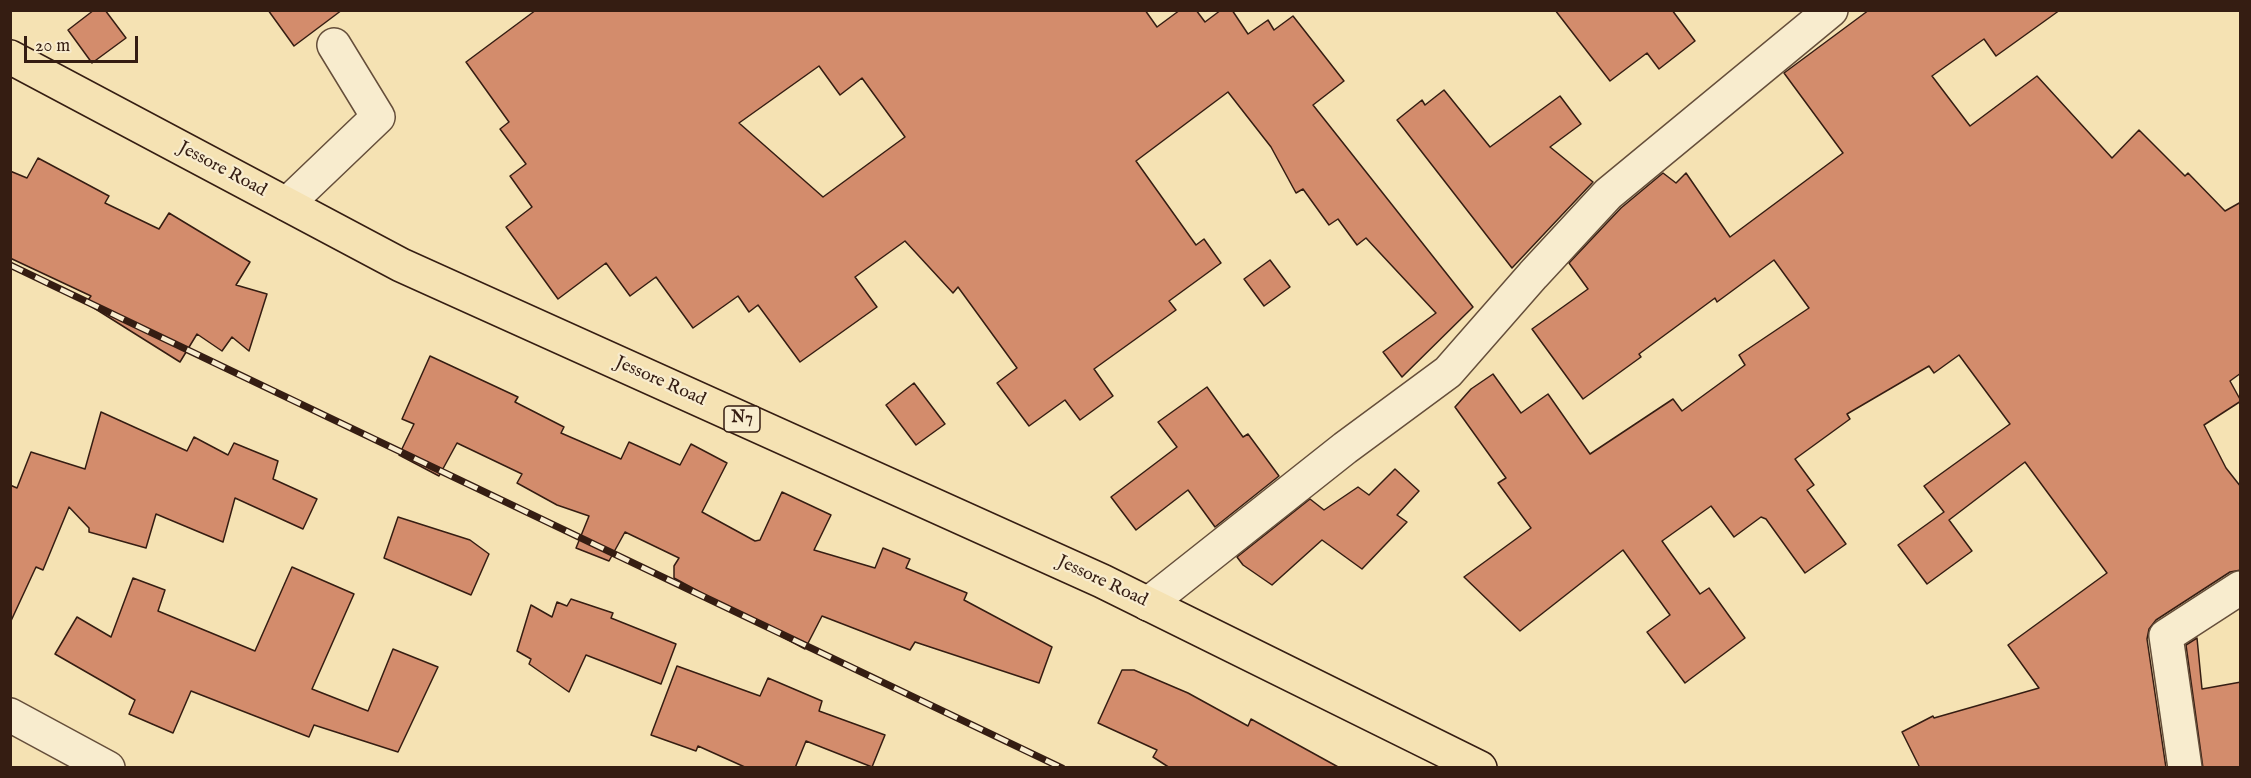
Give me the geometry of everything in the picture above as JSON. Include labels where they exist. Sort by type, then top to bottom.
[{"type":"highway","name":"Jessore Road","points":[[10,57],[401,265],[1148,603],[1480,768]]},
{"type":"street","points":[[1148,603],[1345,448],[1448,372],[1608,194],[1830,10]]},
{"type":"street","points":[[287,204],[378,117],[334,45]]},
{"type":"street","points":[[2186,768],[2166,636],[2241,588]]},
{"type":"street","points":[[10,714],[108,768]]},
{"type":"building","points":[[94,10],[105,10],[126,38],[92,63],[68,30]]},
{"type":"building","points":[[268,10],[342,10],[294,46]]},
{"type":"building","points":[[536,10],[1145,10],[1157,27],[1180,10],[1196,10],[1205,22],[1221,10],[1232,10],[1248,34],[1268,20],[1274,30],[1293,16],[1344,81],[1313,105],[1473,307],[1402,377],[1383,352],[1436,313],[1366,238],[1357,245],[1338,219],[1329,225],[1303,189],[1296,193],[1271,147],[1228,92],[1136,161],[1196,245],[1204,239],[1221,263],[1169,301],[1176,310],[1094,369],[1113,396],[1080,420],[1065,400],[1029,426],[997,383],[1017,368],[958,287],[953,293],[905,241],[855,277],[877,307],[800,362],[758,305],[749,312],[738,296],[693,328],[656,277],[630,296],[606,263],[558,299],[506,227],[532,207],[510,176],[526,164],[500,129],[509,122],[466,62]],"holes":[[[819,66],[840,95],[862,78],[905,137],[823,197],[739,123]]]},
{"type":"building","points":[[1555,10],[1672,10],[1695,41],[1659,69],[1647,53],[1610,81]]},
{"type":"building","points":[[1869,10],[2060,10],[1996,56],[1984,39],[1932,76],[1970,126],[2037,76],[2112,158],[2139,130],[2185,176],[2188,173],[2225,211],[2241,202],[2241,373],[2230,381],[2241,401],[2204,425],[2226,468],[2241,487],[2241,570],[2230,572],[2156,620],[2149,629],[2147,639],[2166,768],[1920,768],[1902,732],[1933,716],[1934,718],[2039,688],[2008,645],[2107,573],[2025,462],[1949,520],[1972,551],[1927,584],[1898,545],[1944,512],[1924,486],[2010,424],[1959,355],[1934,373],[1929,366],[1847,414],[1850,419],[1795,459],[1814,485],[1807,490],[1846,544],[1805,573],[1766,519],[1761,517],[1734,537],[1711,506],[1662,541],[1700,594],[1709,588],[1745,638],[1685,683],[1647,632],[1670,615],[1623,550],[1520,631],[1464,577],[1531,528],[1498,483],[1506,478],[1455,407],[1471,389],[1493,374],[1521,413],[1548,394],[1590,454],[1673,399],[1682,411],[1745,365],[1739,355],[1809,308],[1774,260],[1717,302],[1715,298],[1639,354],[1641,357],[1583,399],[1532,329],[1588,289],[1569,263],[1621,208],[1663,173],[1676,183],[1686,173],[1730,237],[1843,153],[1784,73]]},
{"type":"building","points":[[1444,90],[1490,147],[1560,96],[1581,124],[1550,147],[1593,182],[1512,268],[1397,120],[1422,100],[1425,105]]},
{"type":"building","points":[[38,158],[109,196],[105,203],[159,229],[169,213],[250,262],[236,285],[267,294],[249,351],[232,337],[222,351],[197,334],[180,362],[86,303],[91,296],[10,258],[10,171],[27,178]]},
{"type":"building","points":[[1270,260],[1290,287],[1264,306],[1244,279]]},
{"type":"building","points":[[430,356],[518,397],[515,402],[564,427],[561,433],[621,459],[629,442],[680,465],[691,444],[727,463],[702,512],[755,541],[760,540],[782,492],[831,515],[814,550],[875,568],[883,548],[910,559],[906,568],[967,593],[964,600],[1052,647],[1039,683],[915,642],[910,650],[822,616],[805,649],[674,578],[674,566],[679,558],[625,532],[609,561],[576,548],[589,516],[557,505],[517,483],[522,474],[457,443],[439,476],[399,455],[414,424],[402,419]]},
{"type":"building","points":[[914,383],[945,424],[916,445],[886,405]]},
{"type":"building","points":[[1207,387],[1243,437],[1248,434],[1279,476],[1215,527],[1188,490],[1136,530],[1111,497],[1177,447],[1158,422]]},
{"type":"building","points":[[101,412],[187,451],[194,437],[228,455],[234,443],[278,461],[273,479],[317,499],[303,529],[235,498],[223,542],[156,514],[146,548],[89,532],[89,528],[69,507],[43,570],[36,567],[10,623],[10,485],[17,488],[31,452],[85,469]]},
{"type":"building","points":[[1395,469],[1419,491],[1397,515],[1407,522],[1362,569],[1322,540],[1272,585],[1243,565],[1237,557],[1310,499],[1324,510],[1358,487],[1369,495]]},
{"type":"building","points":[[398,517],[470,540],[489,554],[471,595],[384,558]]},
{"type":"building","points":[[292,567],[354,594],[312,689],[368,711],[393,649],[438,667],[398,752],[314,725],[309,737],[191,691],[173,733],[129,714],[135,700],[55,654],[77,617],[111,637],[133,578],[165,590],[158,611],[255,651]]},
{"type":"building","points":[[571,599],[613,613],[611,618],[676,644],[661,684],[586,655],[569,692],[529,664],[531,659],[517,651],[531,605],[552,617],[557,602],[567,606]]},
{"type":"building","points":[[2197,638],[2202,689],[2241,682],[2241,768],[2203,768],[2186,645]]},
{"type":"building","points":[[677,666],[760,696],[768,678],[822,701],[819,711],[885,735],[872,767],[806,741],[795,768],[747,768],[698,746],[696,751],[651,735]]},
{"type":"building","points":[[1122,670],[1134,670],[1188,693],[1248,726],[1251,719],[1340,768],[1170,768],[1153,757],[1157,750],[1098,723]]},
{"type":"railway","points":[[10,265],[1062,768]]}]
